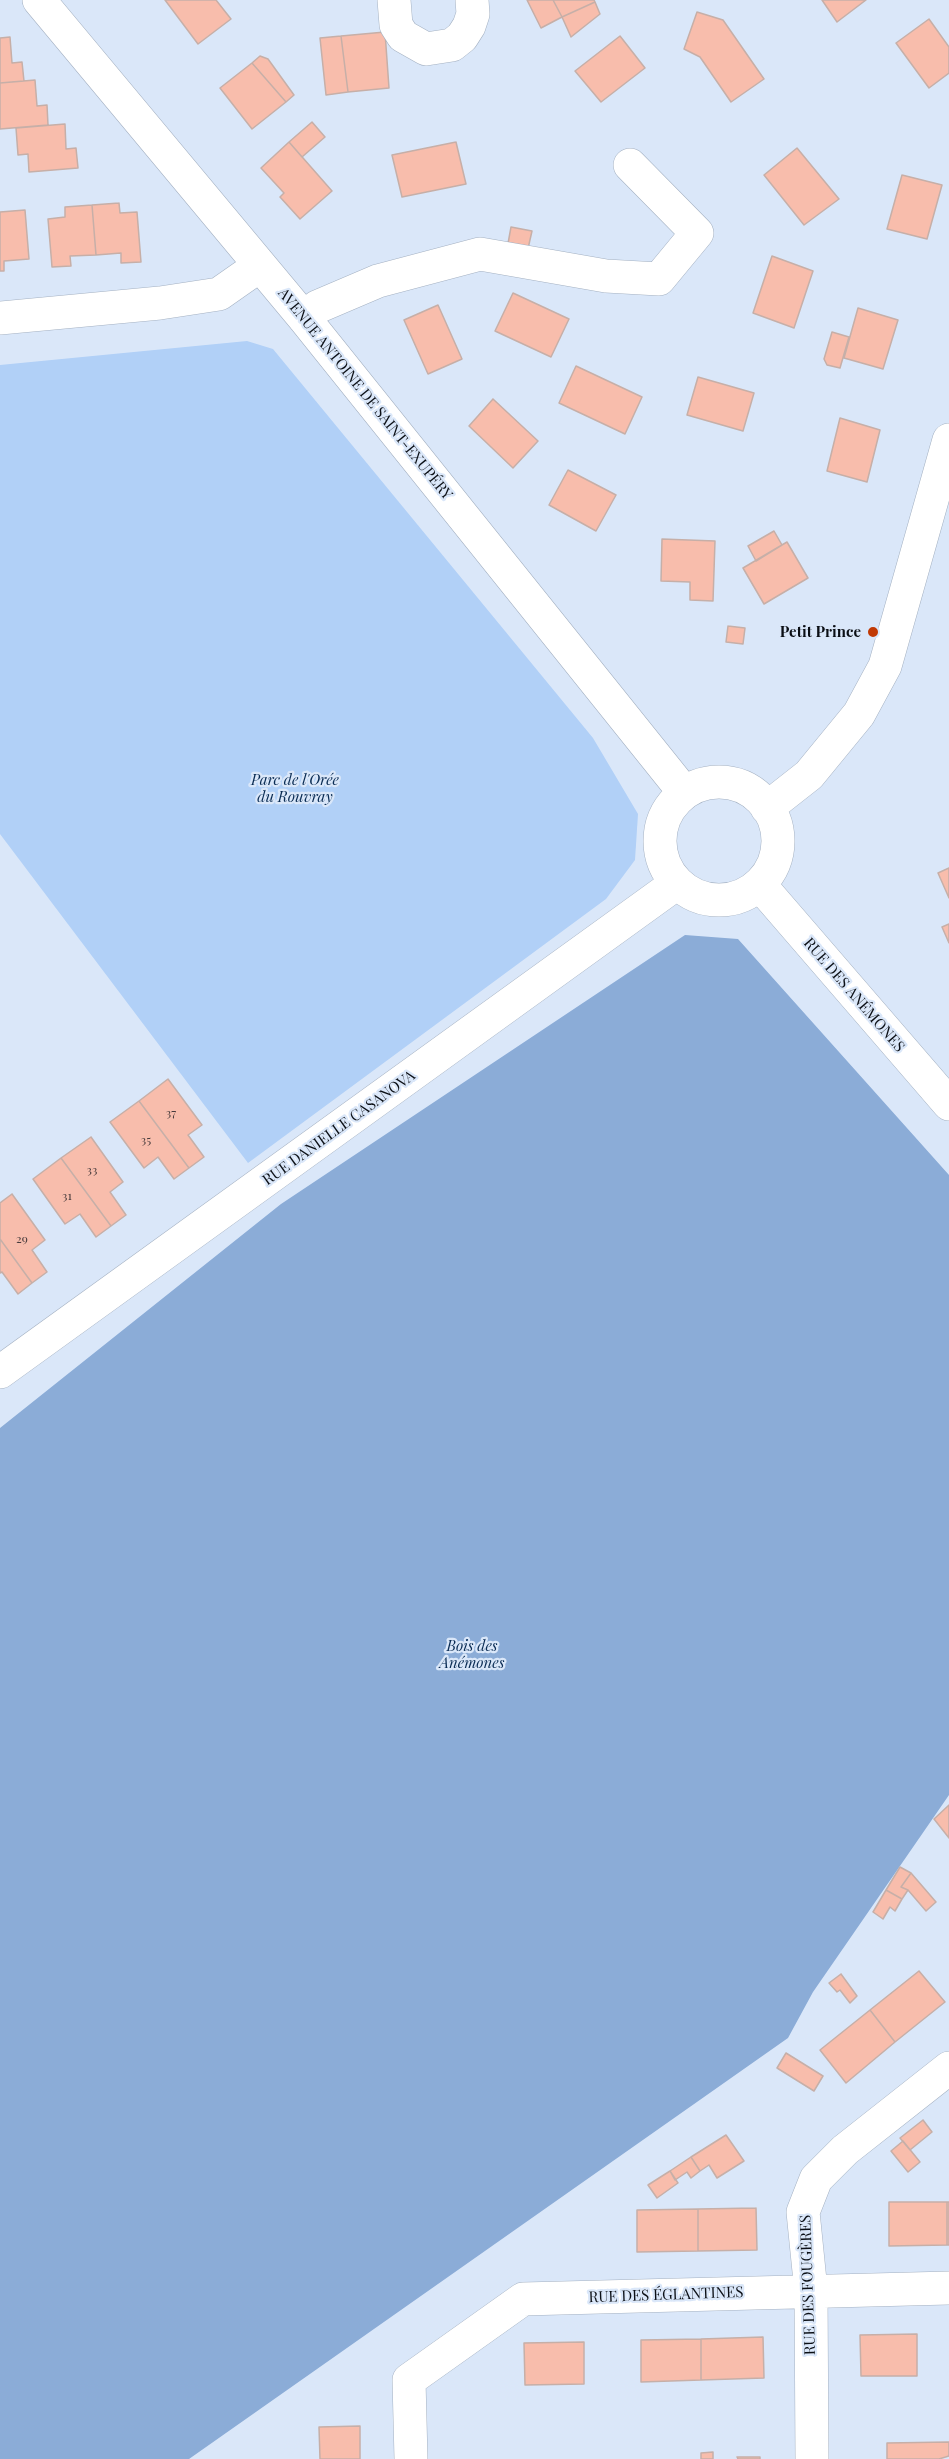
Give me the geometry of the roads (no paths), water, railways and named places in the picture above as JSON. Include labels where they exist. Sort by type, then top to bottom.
[{"type":"street","name":"AVENUE ANTOINE DE SAINT-EXUPÉRY","points":[[39,0],[304,318],[684,792]]},
{"type":"street","points":[[394,0],[396,25],[403,36],[426,49],[452,45],[462,37],[473,14],[472,0]]},
{"type":"street","points":[[304,318],[317,307],[378,281],[480,255],[606,276],[659,279],[697,233],[630,165]]},
{"type":"street","points":[[0,318],[160,303],[219,294],[259,266]]},
{"type":"street","points":[[768,808],[809,775],[859,714],[885,666],[949,440]]},
{"type":"street","points":[[729,782],[752,791],[768,808],[778,830],[778,851],[771,871],[760,885],[734,899],[711,900],[696,896],[677,883],[665,865],[660,847],[661,832],[668,811],[684,792],[700,784],[729,782]]},
{"type":"street","name":"RUE DANIELLE CASANOVA","points":[[0,1372],[677,883]]},
{"type":"street","name":"RUE DES ANÉMONES","points":[[760,885],[949,1104]]},
{"type":"street","name":"RUE DES FOUGÈRES","points":[[812,2459],[811,2291],[803,2212],[816,2179],[845,2150],[949,2068]]},
{"type":"street","name":"RUE DES ÉGLANTINES","points":[[411,2459],[409,2380],[523,2299],[949,2288]]},
{"type":"place","name":"Petit Prince","points":[[873,632]]},
{"type":"park label","name":"Parc de l'Orée du Rouvray","points":[[295,788]]},
{"type":"park label","name":"Bois des Anémones","points":[[472,1654]]}]
